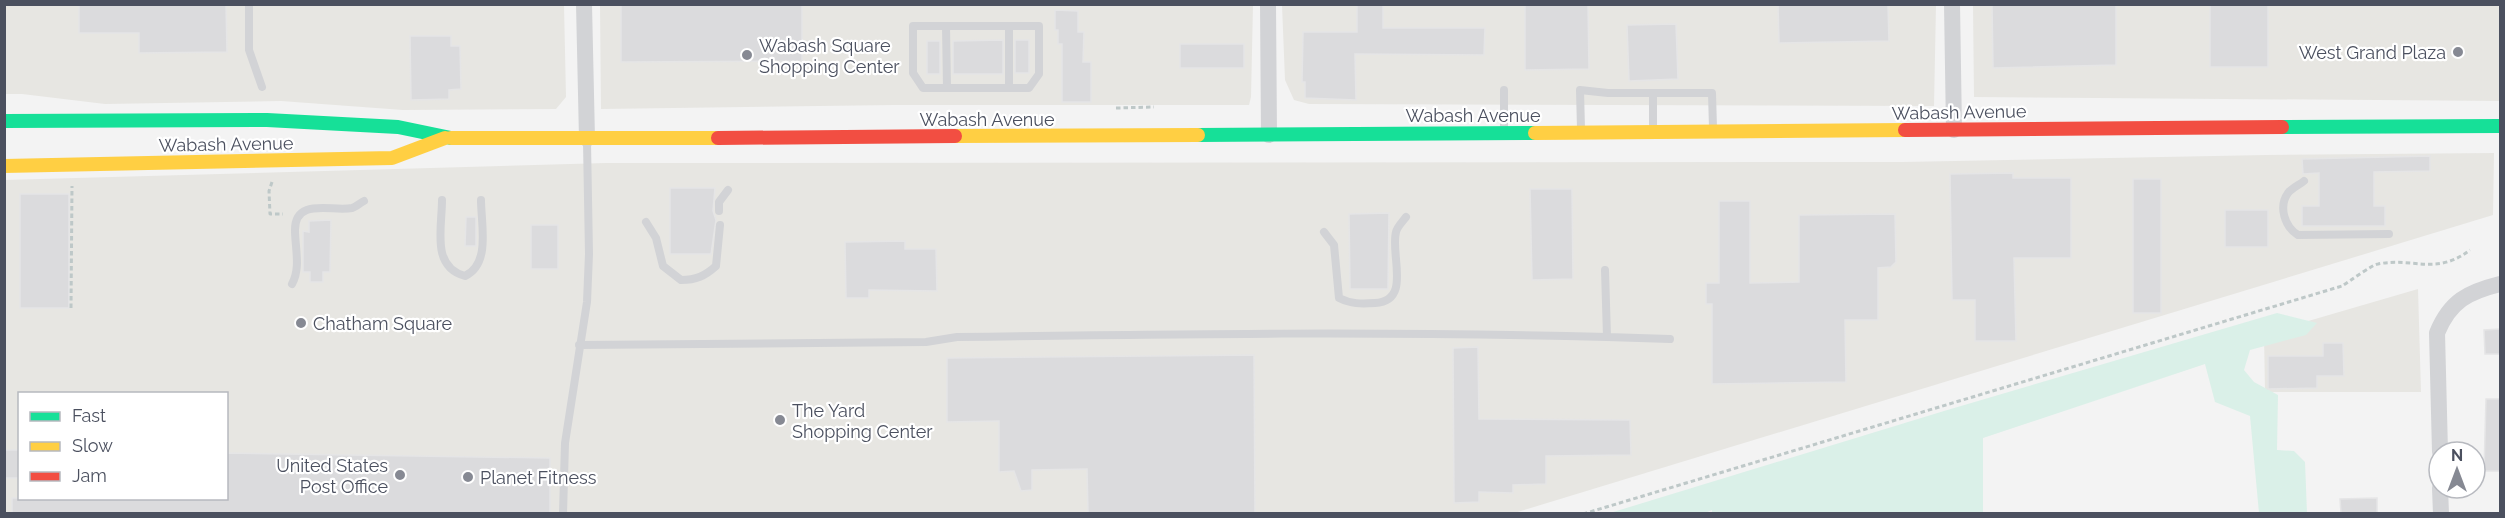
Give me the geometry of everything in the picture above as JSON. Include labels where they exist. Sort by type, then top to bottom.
[{"type":"main road","points":[[23,106],[52,121]]},
{"type":"main road","name":"Wabash Avenue","points":[[4,122],[267,120],[399,127],[445,138],[587,139],[2500,126]]},
{"type":"main road","name":"Wabash Avenue","points":[[4,166],[392,158],[445,138]]},
{"type":"street","points":[[584,4],[587,139]]},
{"type":"street","points":[[1268,4],[1269,135]]},
{"type":"street","points":[[1952,4],[1954,130]]},
{"type":"street","points":[[2440,440],[2437,333],[2454,303],[2480,289],[2500,284]]},
{"type":"lane","points":[[249,4],[249,50],[262,87]]},
{"type":"lane","points":[[913,26],[946,26],[1040,26],[1039,74],[1029,88],[923,88],[913,73],[913,26]]},
{"type":"lane","points":[[946,26],[947,88]]},
{"type":"lane","points":[[1009,26],[1009,88]]},
{"type":"lane","points":[[1504,90],[1504,133]]},
{"type":"lane","points":[[1581,133],[1580,90],[1712,93],[1713,132]]},
{"type":"lane","points":[[1653,93],[1653,132]]},
{"type":"lane","points":[[563,513],[565,443],[587,302],[587,139]]},
{"type":"lane","points":[[2304,181],[2289,192],[2285,200],[2285,223],[2298,235],[2389,234]]},
{"type":"lane","points":[[719,211],[719,202],[728,190]]},
{"type":"lane","points":[[442,200],[442,255],[446,266],[453,273],[465,276],[479,265],[482,254],[482,200]]},
{"type":"lane","points":[[292,284],[297,275],[295,226],[300,215],[311,208],[353,208],[364,201]]},
{"type":"lane","points":[[1324,232],[1334,245],[1339,298],[1350,303],[1380,303],[1390,299],[1396,290],[1396,232],[1406,217]]},
{"type":"lane","points":[[646,222],[656,238],[663,266],[681,280],[695,280],[716,266],[720,225]]},
{"type":"lane","points":[[1605,270],[1607,337]]},
{"type":"lane","points":[[579,345],[926,342],[957,337],[1262,334],[1503,334],[1670,339]]},
{"type":"path","points":[[1116,108],[1154,108]]},
{"type":"path","points":[[273,180],[269,188],[270,214],[283,214]]},
{"type":"path","points":[[71,308],[72,186]]},
{"type":"path","points":[[1583,513],[2342,286],[2359,277],[2374,264],[2390,262],[2422,266],[2438,264],[2460,257],[2470,250]]},
{"type":"shaded area","points":[[4,5],[564,5],[566,97],[556,109],[403,110],[281,101],[105,104],[5,94]]},
{"type":"shaded area","points":[[600,5],[1253,5],[1251,97],[1249,105],[894,105],[601,109]]},
{"type":"shaded area","points":[[1282,5],[1936,5],[1934,106],[1309,104],[1294,100],[1285,80]]},
{"type":"shaded area","points":[[1973,5],[2500,5],[2500,101],[1974,97]]},
{"type":"shaded area","points":[[2494,153],[2493,215],[1511,514],[5,513],[4,180],[606,163],[1902,162]]},
{"type":"shaded area","points":[[2418,289],[2421,392],[2265,392],[2264,334]]},
{"type":"green space","points":[[2277,313],[2317,323],[2306,335],[2250,350],[2244,370],[2254,382],[2278,395],[2277,450],[2294,451],[2305,462],[2307,513],[2259,513],[2250,416],[2215,402],[2205,364],[1983,438],[1983,513],[1712,514],[1712,510],[1703,514],[1610,513],[1944,411]]},
{"type":"building","points":[[79,4],[226,4],[227,52],[139,53],[139,33],[79,33]]},
{"type":"building","points":[[621,4],[802,4],[802,61],[621,62]]},
{"type":"building","points":[[1357,4],[1383,4],[1383,28],[1485,28],[1484,55],[1355,54],[1356,100],[1305,98],[1305,82],[1302,82],[1303,32],[1357,32]]},
{"type":"building","points":[[1525,4],[1588,4],[1589,69],[1525,70]]},
{"type":"building","points":[[1778,4],[1888,4],[1889,41],[1779,43]]},
{"type":"building","points":[[1992,4],[2116,4],[2116,65],[1993,68]]},
{"type":"building","points":[[2210,4],[2268,4],[2268,67],[2210,67]]},
{"type":"building","points":[[1055,10],[1078,11],[1078,32],[1084,32],[1083,62],[1091,62],[1091,102],[1062,102],[1062,44],[1058,44],[1058,30],[1055,30]]},
{"type":"building","points":[[1676,24],[1678,79],[1629,81],[1627,25]]},
{"type":"building","points":[[410,36],[451,36],[451,46],[460,46],[461,89],[449,90],[449,99],[411,100]]},
{"type":"building","points":[[1003,40],[1003,74],[953,74],[953,41]]},
{"type":"building","points":[[1015,40],[1029,40],[1029,73],[1015,73]]},
{"type":"building","points":[[927,41],[940,41],[940,74],[927,74]]},
{"type":"building","points":[[1180,44],[1244,44],[1244,68],[1180,68]]},
{"type":"building","points":[[2430,156],[2430,171],[2374,172],[2374,206],[2385,206],[2385,226],[2302,226],[2302,206],[2319,206],[2319,173],[2303,174],[2302,159]]},
{"type":"building","points":[[2013,173],[2013,178],[2071,178],[2071,258],[2014,258],[2016,341],[1975,341],[1975,300],[1952,300],[1950,174]]},
{"type":"building","points":[[2133,179],[2161,179],[2161,313],[2133,313]]},
{"type":"building","points":[[670,188],[715,188],[713,211],[716,220],[711,254],[670,254]]},
{"type":"building","points":[[1530,189],[1572,189],[1573,279],[1532,280]]},
{"type":"building","points":[[20,194],[69,194],[69,308],[20,308]]},
{"type":"building","points":[[1719,201],[1750,201],[1750,283],[1799,282],[1799,215],[1895,214],[1896,262],[1891,267],[1878,268],[1878,320],[1845,320],[1846,382],[1712,384],[1712,304],[1706,304],[1706,283],[1719,283]]},
{"type":"building","points":[[2225,210],[2268,210],[2268,247],[2225,247]]},
{"type":"building","points":[[1389,213],[1388,289],[1350,289],[1349,214]]},
{"type":"building","points":[[466,217],[476,217],[476,246],[465,246]]},
{"type":"building","points":[[331,220],[330,272],[323,272],[323,282],[310,282],[310,272],[303,272],[303,231],[309,232],[309,221]]},
{"type":"building","points":[[531,225],[558,225],[558,269],[531,269]]},
{"type":"building","points":[[905,241],[905,249],[936,249],[937,291],[869,290],[869,298],[846,298],[845,242]]},
{"type":"building","points":[[2500,329],[2500,354],[2485,354],[2484,330]]},
{"type":"building","points":[[2323,343],[2343,343],[2344,376],[2317,376],[2317,388],[2268,389],[2268,356],[2323,356]]},
{"type":"building","points":[[1478,347],[1479,419],[1630,420],[1631,455],[1546,456],[1546,484],[1513,485],[1513,493],[1479,492],[1479,502],[1454,503],[1453,348]]},
{"type":"building","points":[[1254,355],[1255,513],[1088,513],[1087,469],[1032,470],[1032,490],[1021,491],[1014,471],[999,472],[999,421],[947,422],[947,358]]},
{"type":"building","points":[[2486,399],[2500,399],[2500,471],[2487,471],[2487,440],[2485,440]]},
{"type":"building","points":[[4,450],[18,450],[18,478],[4,478]]},
{"type":"building","points":[[228,453],[550,458],[550,513],[12,513],[12,498],[18,498],[18,500],[228,500]]},
{"type":"building","points":[[2377,498],[2377,513],[2341,513],[2340,499]]},
{"type":"traffic: fast","points":[[4,121],[267,120],[398,127],[451,138]]},
{"type":"traffic: fast","points":[[2282,127],[2500,126]]},
{"type":"traffic: fast","points":[[1198,135],[1535,133]]},
{"type":"traffic: slow","points":[[1535,133],[1905,130]]},
{"type":"traffic: slow","points":[[955,136],[1198,135]]},
{"type":"traffic: slow","points":[[4,166],[392,158],[445,138]]},
{"type":"traffic: slow","points":[[451,138],[718,138]]},
{"type":"traffic: jam","points":[[1905,130],[2282,127]]},
{"type":"traffic: jam","points":[[718,138],[955,136]]},
{"type":"place","name":"West Grand Plaza","points":[[2458,52]]},
{"type":"place","name":"Wabash Square Shopping Center","points":[[747,55]]},
{"type":"place","name":"Chatham Square","points":[[301,323]]},
{"type":"place","name":"The Yard Shopping Center","points":[[780,420]]},
{"type":"place","name":"United States Post Office","points":[[400,475]]},
{"type":"place","name":"Planet Fitness","points":[[468,477]]}]
